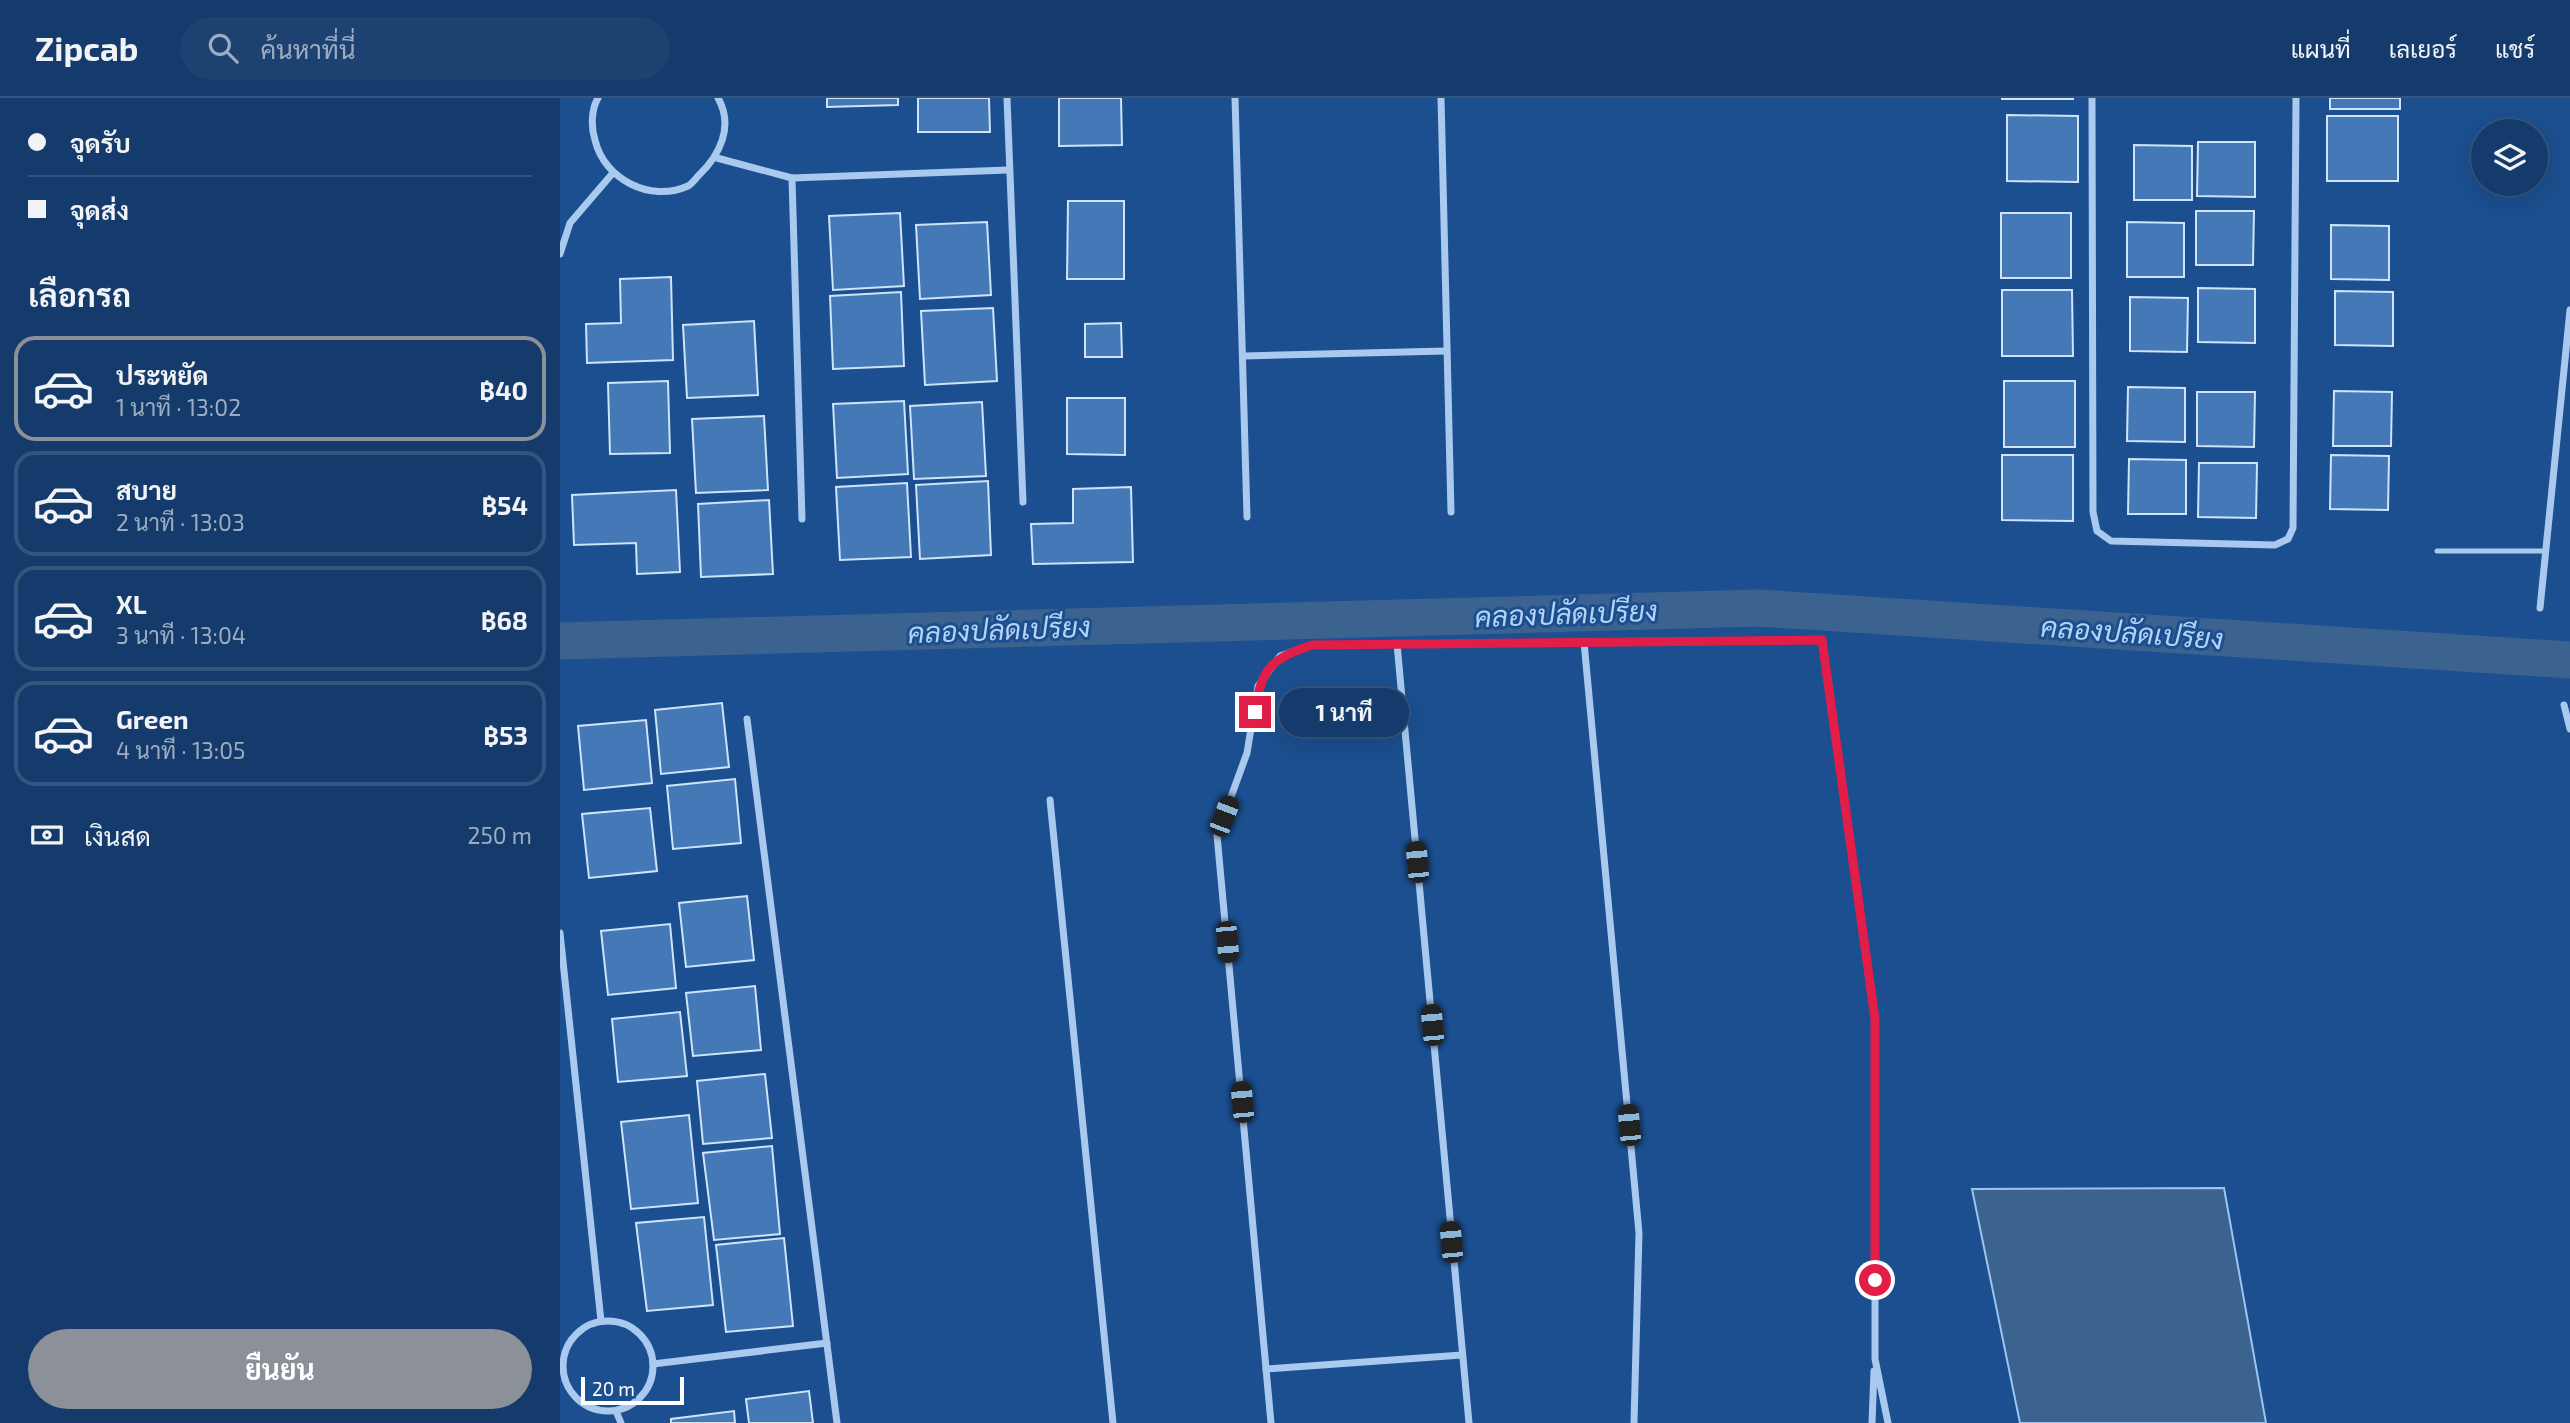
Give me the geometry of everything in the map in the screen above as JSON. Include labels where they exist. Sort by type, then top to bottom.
[{"type":"street","points":[[598,98],[592,128],[598,153],[612,174],[648,192],[688,186],[717,158],[725,132],[722,105],[718,98]]},
{"type":"street","points":[[1007,98],[1023,502]]},
{"type":"street","points":[[1235,98],[1247,517]]},
{"type":"street","points":[[1441,98],[1451,512]]},
{"type":"street","points":[[2092,98],[2093,512],[2097,531],[2110,541],[2275,545],[2288,539],[2293,528],[2296,98]]},
{"type":"street","points":[[717,158],[792,178],[1008,170]]},
{"type":"street","points":[[560,254],[570,223],[612,174]]},
{"type":"street","points":[[792,178],[802,519]]},
{"type":"street","points":[[2540,608],[2570,310]]},
{"type":"street","points":[[1244,356],[1446,351]]},
{"type":"street","points":[[1271,1423],[1217,835],[1247,753],[1258,686],[1280,656],[1312,645],[1822,640],[1875,1019],[1875,1359],[1872,1423]]},
{"type":"street","points":[[1584,642],[1639,1233],[1634,1423]]},
{"type":"street","points":[[1397,644],[1469,1423]]},
{"type":"street","points":[[2564,705],[2570,729]]},
{"type":"street","points":[[747,719],[837,1423]]},
{"type":"street","points":[[1050,800],[1113,1423]]},
{"type":"street","points":[[560,933],[601,1321]]},
{"type":"street","points":[[601,1321],[620,1322],[636,1331],[648,1346],[653,1364],[651,1380],[644,1394],[631,1405],[616,1412],[592,1409],[573,1395],[561,1373],[564,1355],[571,1339],[584,1327],[601,1321]]},
{"type":"street","points":[[653,1364],[827,1343]]},
{"type":"street","points":[[1266,1369],[1462,1355]]},
{"type":"street","points":[[1875,1359],[1888,1423]]},
{"type":"street","points":[[616,1412],[621,1423]]},
{"type":"lane","points":[[2437,551],[2545,551]]},
{"type":"water","points":[[2224,1188],[2266,1423],[2020,1423],[1972,1189]]},
{"type":"building","points":[[827,98],[898,98],[898,105],[827,107]]},
{"type":"building","points":[[918,98],[989,98],[990,132],[918,132]]},
{"type":"building","points":[[1059,98],[1121,98],[1122,145],[1059,146]]},
{"type":"building","points":[[2073,98],[2073,99],[2002,99]]},
{"type":"building","points":[[2330,98],[2400,98],[2400,109],[2330,109]]},
{"type":"building","points":[[2007,115],[2078,116],[2078,182],[2007,181]]},
{"type":"building","points":[[2327,116],[2398,116],[2398,181],[2327,181]]},
{"type":"building","points":[[2198,142],[2255,142],[2255,197],[2197,196]]},
{"type":"building","points":[[2134,145],[2192,146],[2192,200],[2134,200]]},
{"type":"building","points":[[1068,201],[1124,201],[1124,279],[1067,279]]},
{"type":"building","points":[[2196,211],[2254,211],[2253,265],[2196,265]]},
{"type":"building","points":[[900,213],[904,286],[833,290],[829,216]]},
{"type":"building","points":[[2001,213],[2071,213],[2071,278],[2001,278]]},
{"type":"building","points":[[987,222],[991,295],[920,299],[916,225]]},
{"type":"building","points":[[2127,222],[2184,223],[2184,277],[2127,277]]},
{"type":"building","points":[[2331,225],[2389,226],[2389,280],[2331,279]]},
{"type":"building","points":[[671,277],[673,360],[587,363],[586,324],[621,323],[620,279]]},
{"type":"building","points":[[2198,288],[2255,289],[2255,343],[2198,342]]},
{"type":"building","points":[[2002,290],[2072,290],[2073,356],[2002,356]]},
{"type":"building","points":[[2335,291],[2393,292],[2393,346],[2335,345]]},
{"type":"building","points":[[901,292],[904,366],[833,369],[830,296]]},
{"type":"building","points":[[2130,297],[2188,298],[2187,352],[2130,351]]},
{"type":"building","points":[[993,308],[997,381],[925,385],[921,311]]},
{"type":"building","points":[[754,321],[758,395],[687,398],[683,325]]},
{"type":"building","points":[[1121,323],[1122,357],[1085,357],[1085,324]]},
{"type":"building","points":[[668,381],[670,453],[610,454],[608,383]]},
{"type":"building","points":[[2004,381],[2075,381],[2075,447],[2004,447]]},
{"type":"building","points":[[2128,387],[2185,388],[2185,442],[2127,441]]},
{"type":"building","points":[[2334,391],[2392,392],[2391,446],[2333,446]]},
{"type":"building","points":[[2197,392],[2255,392],[2254,447],[2197,446]]},
{"type":"building","points":[[1067,398],[1125,398],[1125,455],[1067,454]]},
{"type":"building","points":[[904,401],[908,474],[837,478],[833,404]]},
{"type":"building","points":[[982,402],[986,476],[914,479],[910,406]]},
{"type":"building","points":[[764,416],[768,490],[696,493],[692,419]]},
{"type":"building","points":[[2002,455],[2073,455],[2073,521],[2002,520]]},
{"type":"building","points":[[2331,455],[2389,456],[2388,510],[2330,509]]},
{"type":"building","points":[[2129,459],[2186,460],[2186,514],[2128,514]]},
{"type":"building","points":[[2199,463],[2257,463],[2256,518],[2198,517]]},
{"type":"building","points":[[988,481],[991,555],[920,559],[916,485]]},
{"type":"building","points":[[907,483],[911,557],[840,560],[836,487]]},
{"type":"building","points":[[1131,487],[1133,562],[1033,564],[1031,524],[1073,523],[1073,489]]},
{"type":"building","points":[[676,490],[680,572],[637,574],[636,543],[574,545],[572,495]]},
{"type":"building","points":[[769,500],[773,574],[701,577],[698,504]]},
{"type":"building","points":[[722,703],[729,767],[661,774],[655,710]]},
{"type":"building","points":[[646,720],[652,783],[584,790],[578,726]]},
{"type":"building","points":[[735,779],[741,843],[673,849],[667,786]]},
{"type":"building","points":[[650,808],[657,871],[589,878],[582,814]]},
{"type":"building","points":[[747,896],[754,960],[686,967],[679,903]]},
{"type":"building","points":[[670,924],[676,988],[608,995],[601,931]]},
{"type":"building","points":[[755,986],[761,1050],[693,1056],[686,993]]},
{"type":"building","points":[[680,1012],[687,1076],[618,1082],[612,1019]]},
{"type":"building","points":[[765,1074],[772,1138],[703,1144],[697,1081]]},
{"type":"building","points":[[689,1115],[698,1203],[631,1209],[621,1122]]},
{"type":"building","points":[[772,1146],[780,1234],[714,1240],[703,1153]]},
{"type":"building","points":[[704,1217],[713,1305],[647,1311],[636,1223]]},
{"type":"building","points":[[784,1238],[793,1326],[726,1332],[716,1245]]},
{"type":"building","points":[[809,1391],[813,1423],[749,1423],[746,1399]]},
{"type":"building","points":[[734,1411],[735,1423],[671,1423],[671,1419]]},
{"type":"waterway","name":"คลองปลัดเปรียง","points":[[560,641],[1758,608],[2570,660]]},
{"type":"route","points":[[1255,712],[1258,686],[1280,656],[1312,645],[1822,640],[1875,1019],[1875,1280]]}]
